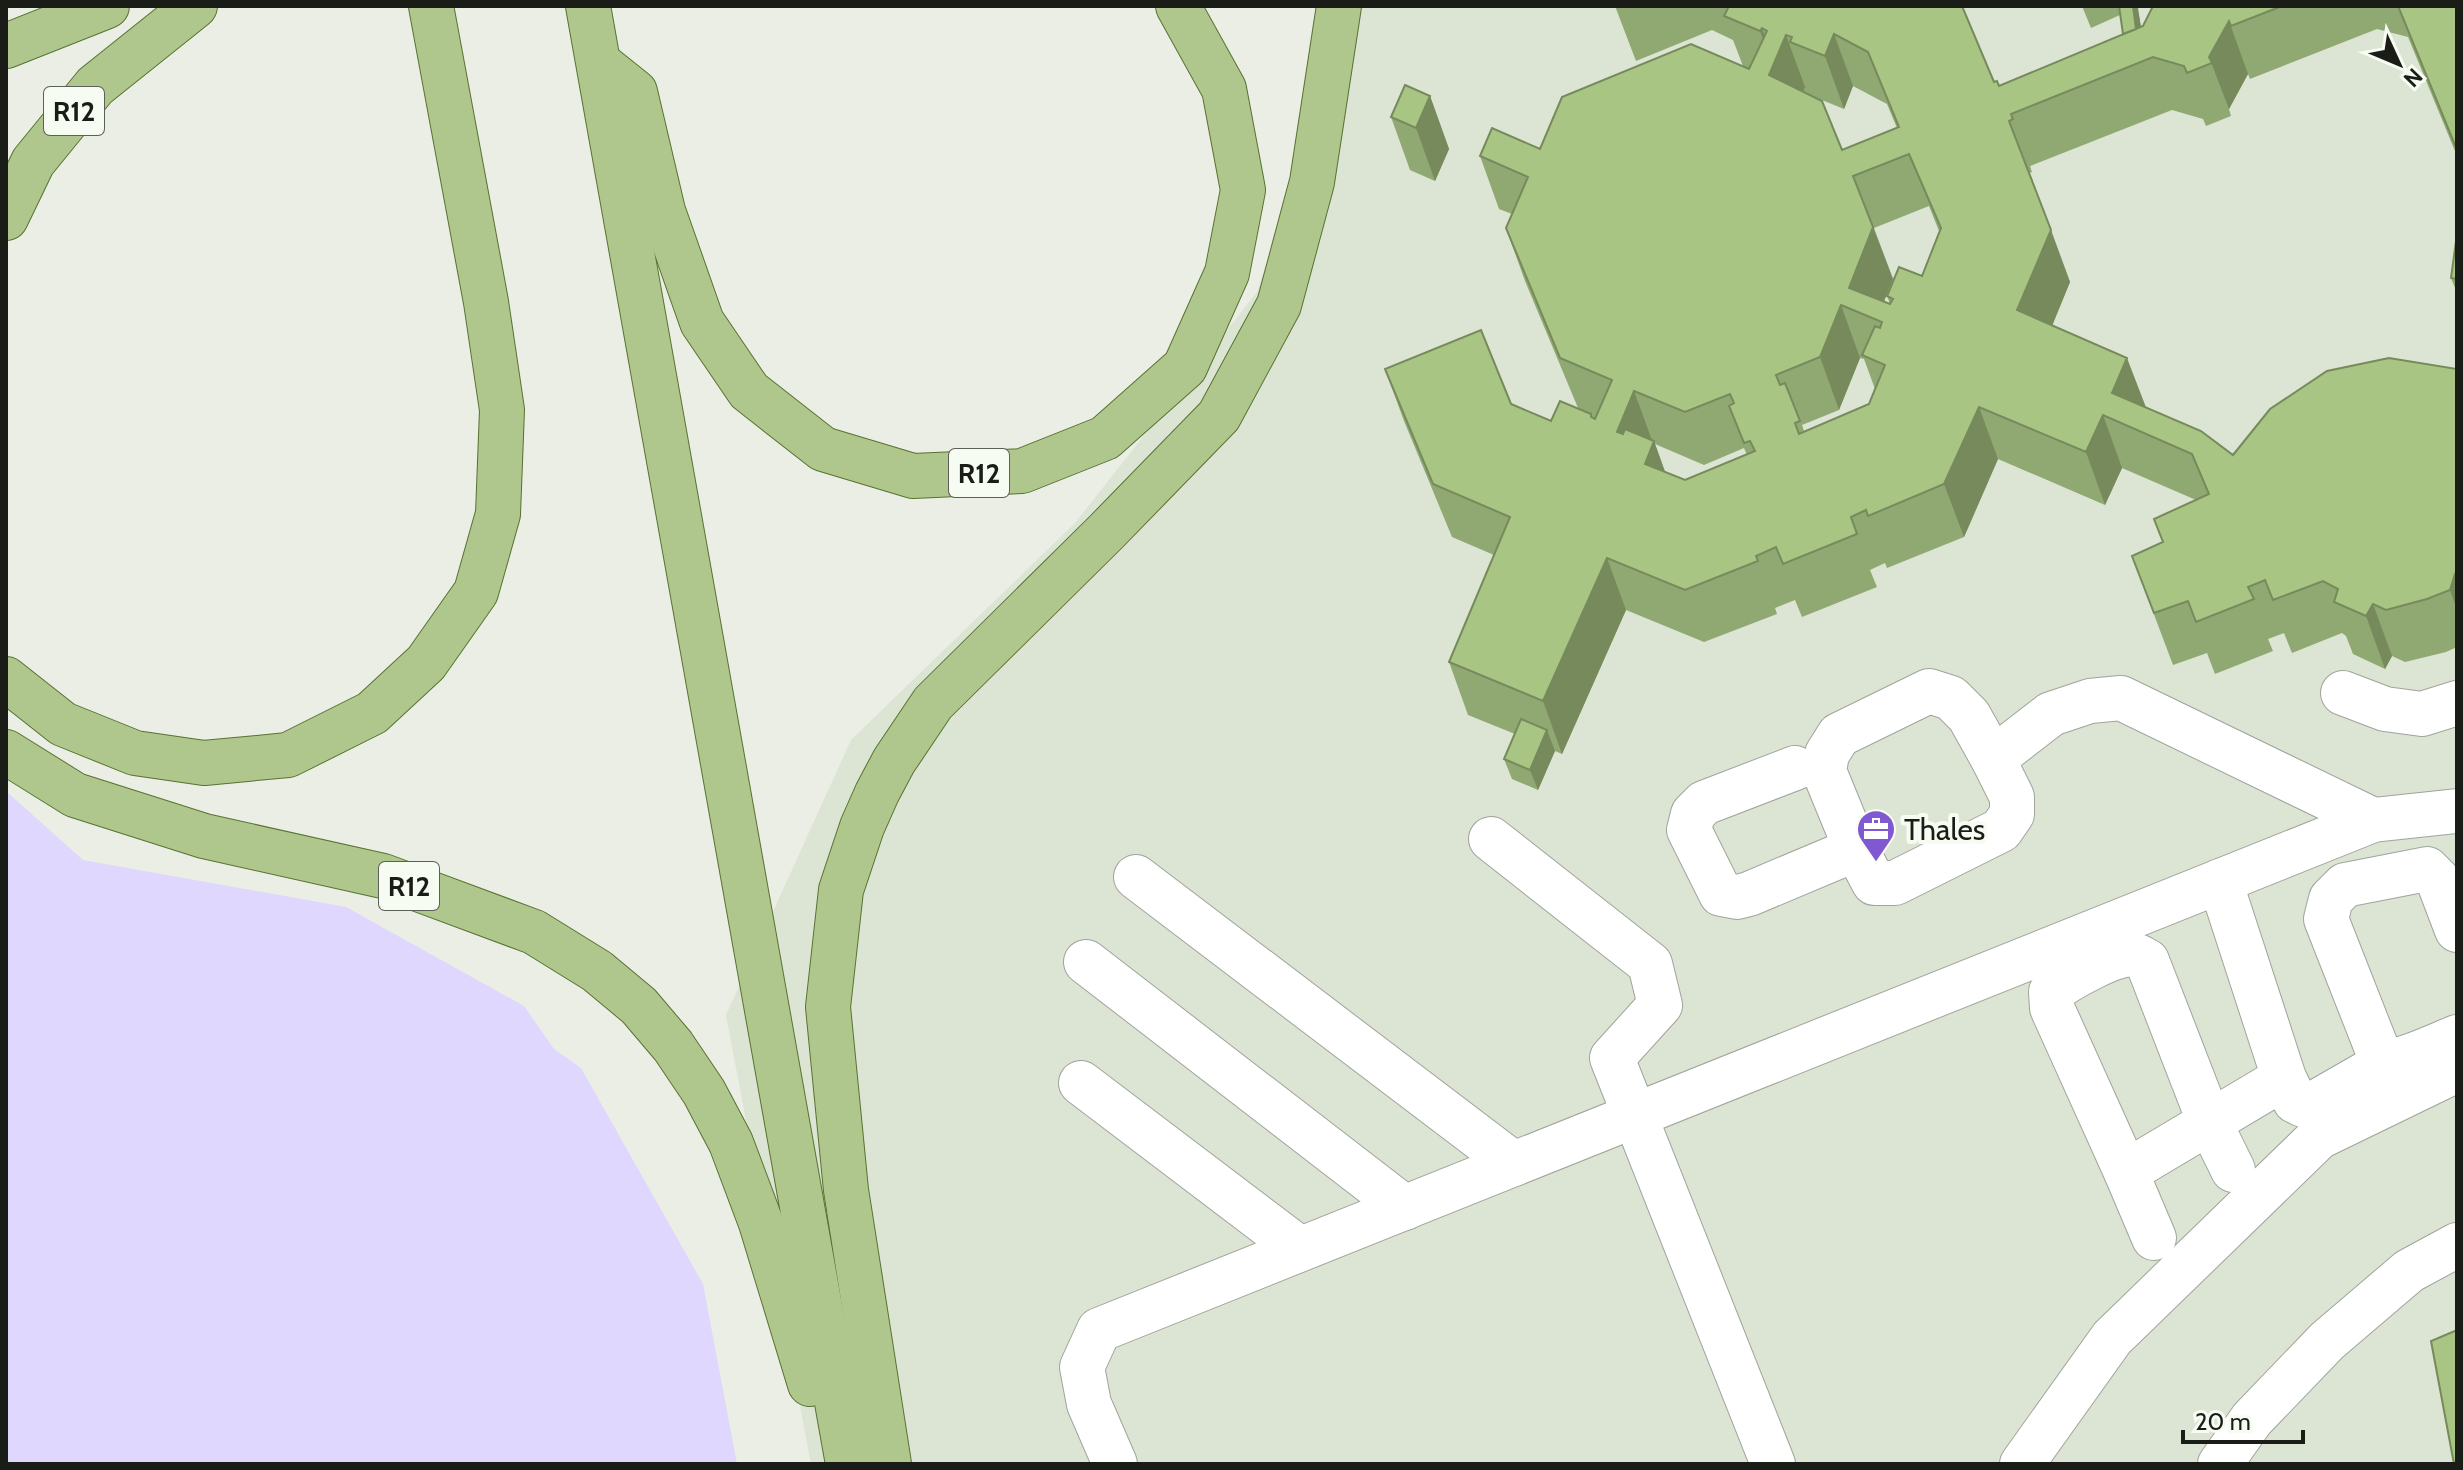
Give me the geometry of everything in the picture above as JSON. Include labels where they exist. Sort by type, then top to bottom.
[{"type":"main road","points":[[6,46],[107,6]]},
{"type":"main road","name":"R12","points":[[6,218],[33,162],[95,86],[195,6]]},
{"type":"main road","points":[[6,679],[63,724],[135,753],[204,763],[288,755],[372,713],[426,663],[476,592],[498,514],[502,410],[486,302],[431,6]]},
{"type":"main road","points":[[588,6],[848,1464]]},
{"type":"main road","name":"R12","points":[[599,63],[635,92],[663,211],[702,322],[749,391],[823,449],[898,472],[913,476],[1022,471],[1105,438],[1185,367],[1227,273],[1243,190],[1224,89],[1178,6]]},
{"type":"main road","points":[[889,1464],[846,1190],[828,1007],[841,890],[877,793],[894,761],[933,703],[1219,416],[1279,305],[1312,182],[1339,6]]},
{"type":"main road","name":"R12","points":[[6,752],[75,795],[100,804],[204,836],[383,876],[534,932],[597,971],[639,1006],[673,1046],[704,1092],[731,1143],[761,1223],[834,1464]]},
{"type":"street","points":[[1929,691],[1951,698],[1969,716],[1993,759],[2012,797],[2012,814],[2001,830],[1895,883],[1874,883],[1856,849],[1824,771],[1827,754],[1839,735],[1929,691]]},
{"type":"street","points":[[2343,693],[2385,709],[2422,714],[2457,703]]},
{"type":"street","points":[[1993,759],[2051,714],[2090,701],[2121,698],[2373,820]]},
{"type":"street","points":[[1795,768],[1704,803],[1693,814],[1689,830],[1721,894],[1737,897],[1749,894],[1856,849]]},
{"type":"street","points":[[1115,1464],[1089,1404],[1082,1367],[1099,1330],[2373,820],[2457,811]]},
{"type":"street","points":[[1491,839],[1650,964],[1660,1005],[1612,1058],[1773,1464]]},
{"type":"street","points":[[2388,1061],[2381,1059],[2326,919],[2331,899],[2345,885],[2427,869],[2438,880],[2457,930]]},
{"type":"street","points":[[1136,877],[1514,1164]]},
{"type":"street","points":[[2220,881],[2284,1078],[2295,1101],[2303,1105],[2313,1104],[2388,1061],[2457,1037]]},
{"type":"street","points":[[2154,1238],[2052,1008],[2051,992],[2119,955],[2134,954],[2147,961],[2209,1121],[2233,1170]]},
{"type":"street","points":[[1086,962],[1405,1208]]},
{"type":"street","points":[[2022,1464],[2112,1338],[2319,1137],[2457,1070]]},
{"type":"street","points":[[2126,1172],[2284,1078]]},
{"type":"street","points":[[1081,1083],[1300,1249]]},
{"type":"street","points":[[2220,1464],[2252,1419],[2327,1341],[2409,1271],[2457,1245]]},
{"type":"shaded area","points":[[1339,6],[2457,6],[2457,1464],[811,1464],[726,1015],[851,740],[1075,523],[1257,292],[1332,63]]},
{"type":"shaded area","points":[[6,791],[83,860],[346,907],[524,1006],[554,1049],[581,1068],[703,1284],[737,1464],[6,1464]]},
{"type":"building","points":[[1729,6],[1962,6],[1994,82],[1997,81],[1999,86],[2143,26],[2153,6],[2282,6],[2231,26],[2229,21],[2209,57],[2212,63],[2187,73],[2184,66],[2153,57],[2011,114],[2013,119],[2009,121],[2051,230],[2017,310],[2127,358],[2112,393],[2201,431],[2233,455],[2270,409],[2327,371],[2389,358],[2457,369],[2457,575],[2450,590],[2386,610],[2373,604],[2366,616],[2334,602],[2338,589],[2323,581],[2273,600],[2265,580],[2248,587],[2254,599],[2196,622],[2188,601],[2154,613],[2132,556],[2163,542],[2154,519],[2209,494],[2192,454],[2103,415],[2086,452],[1979,407],[1944,484],[1868,516],[1866,510],[1851,517],[1857,534],[1783,564],[1776,547],[1756,556],[1758,561],[1685,590],[1607,558],[1543,701],[1449,662],[1510,517],[1433,484],[1385,369],[1481,330],[1511,404],[1551,421],[1560,401],[1591,414],[1595,419],[1612,380],[1560,358],[1506,228],[1528,177],[1480,156],[1492,128],[1540,149],[1562,97],[1691,44],[1749,69],[1767,31],[1724,16]],"holes":[[[1834,34],[1868,52],[1899,127],[1842,150],[1822,101],[1769,75],[1786,35],[1792,37],[1790,42],[1825,56]],[[1909,154],[1941,228],[1922,276],[1899,267],[1887,296],[1893,299],[1890,304],[1849,288],[1873,227],[1853,176]],[[1841,305],[1882,322],[1880,328],[1875,326],[1862,355],[1885,365],[1869,404],[1799,434],[1795,423],[1800,421],[1785,383],[1780,385],[1776,375],[1820,357]],[[1634,391],[1685,412],[1730,394],[1734,403],[1729,406],[1744,443],[1750,441],[1755,451],[1685,480],[1645,464],[1654,441],[1625,429],[1623,434],[1617,432]]]},
{"type":"building","points":[[2119,6],[2133,6],[2136,29],[2123,34]]},
{"type":"building","points":[[2398,6],[2457,6],[2457,150]]},
{"type":"building","points":[[1405,85],[1430,96],[1416,128],[1391,117]]},
{"type":"building","points":[[2457,234],[2457,279],[2451,278]]},
{"type":"building","points":[[1521,719],[1547,730],[1530,770],[1504,759]]},
{"type":"building","points":[[2457,1330],[2457,1464],[2454,1464],[2431,1341]]},
{"type":"place","name":"Thales","points":[[1876,863]]}]
